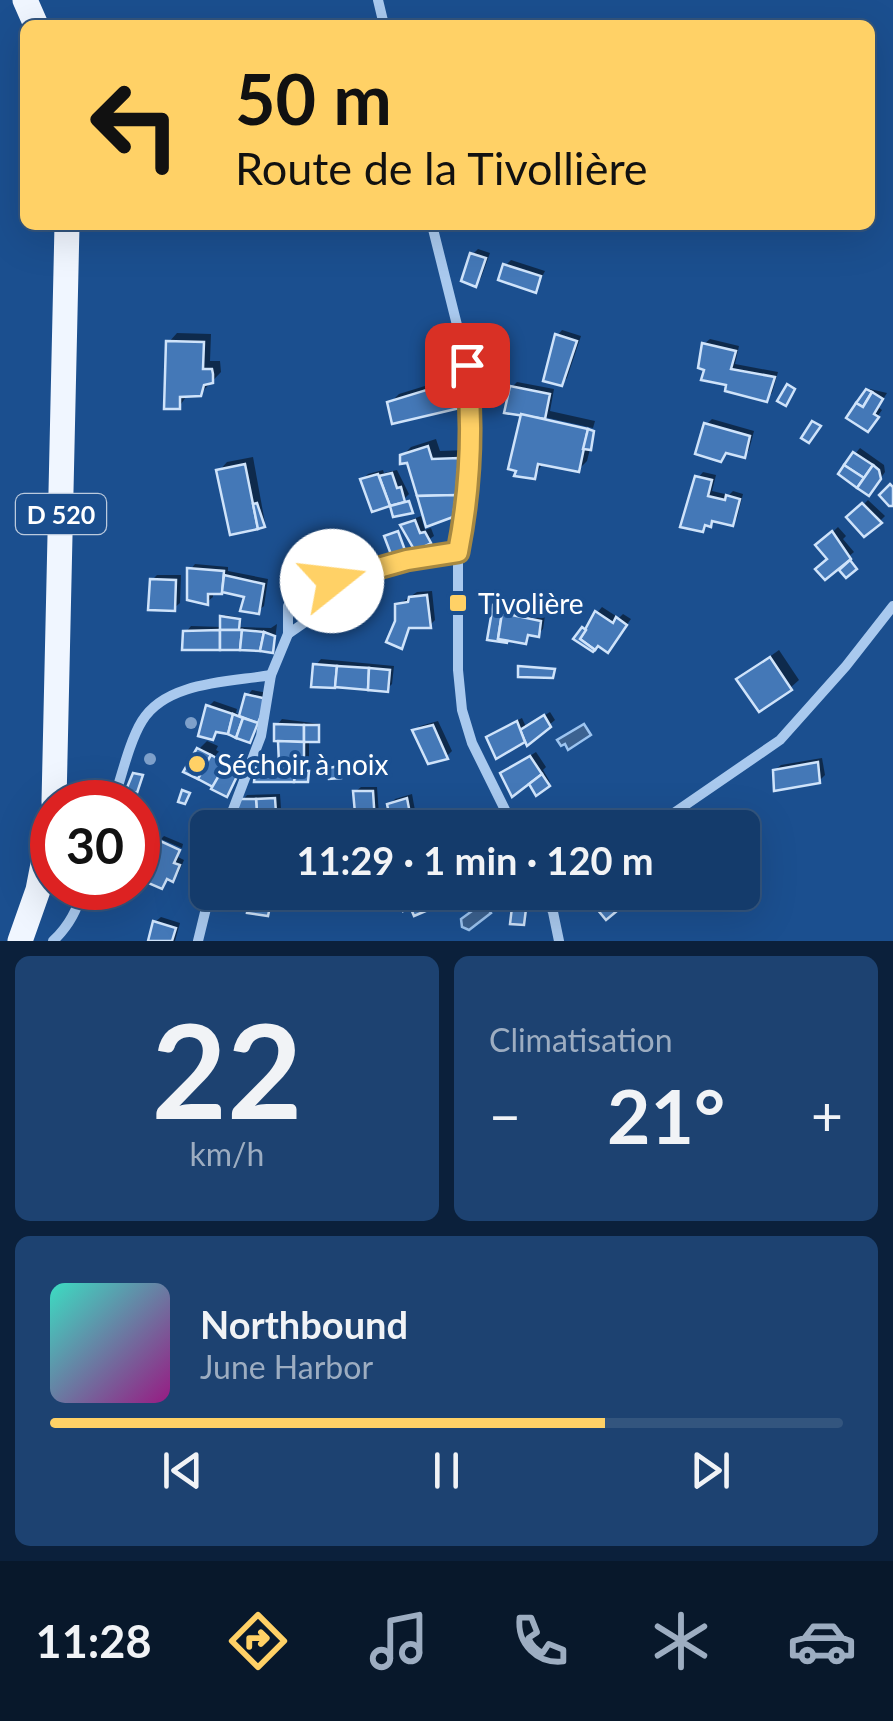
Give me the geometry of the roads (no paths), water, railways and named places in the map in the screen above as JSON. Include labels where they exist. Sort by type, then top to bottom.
[{"type":"main road","name":"D 520","points":[[54,780],[67,230]]},
{"type":"main road","points":[[20,941],[31,910]]},
{"type":"street","points":[[433,230],[467,365],[471,406],[465,517],[458,552],[462,710],[472,744],[505,810]]},
{"type":"street","points":[[230,810],[261,736],[272,675],[288,634],[288,606],[303,582],[332,581],[407,560],[458,552]]},
{"type":"street","points":[[288,634],[314,616],[332,581]]},
{"type":"street","points":[[678,810],[780,740],[893,606]]},
{"type":"street","points":[[121,780],[142,721],[163,700],[196,687],[272,675]]},
{"type":"street","points":[[52,941],[65,930],[77,910]]},
{"type":"street","points":[[198,941],[206,910]]},
{"type":"street","points":[[552,910],[559,941]]},
{"type":"water","points":[[584,724],[591,735],[568,750],[565,744],[561,746],[557,740]]},
{"type":"water","points":[[473,910],[491,913],[469,930],[462,927],[461,919]]},
{"type":"place","name":"Tivolière","points":[[458,603]]},
{"type":"place","name":"Séchoir à noix","points":[[197,764]]}]
